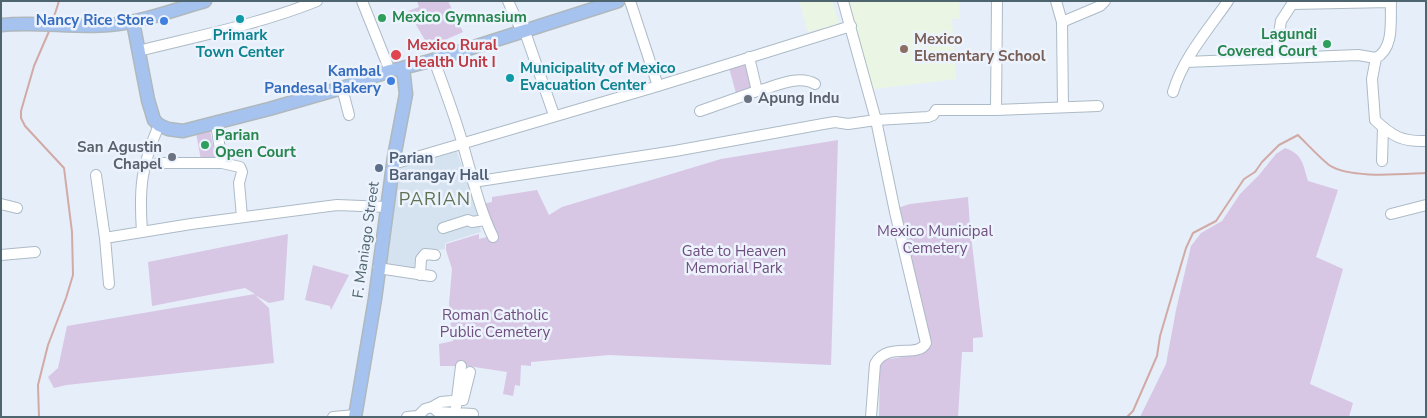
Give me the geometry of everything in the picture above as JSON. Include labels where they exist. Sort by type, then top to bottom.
[{"type":"main road","points":[[1,26],[42,24],[96,26],[133,22],[206,1]]},
{"type":"main road","points":[[133,22],[151,112],[159,125],[168,129],[184,131],[342,88],[390,71],[434,60],[618,1]]},
{"type":"main road","name":"F. Maniago Street","points":[[356,416],[406,94],[403,68]]},
{"type":"street","points":[[138,51],[293,6],[317,1]]},
{"type":"street","points":[[362,1],[390,71]]},
{"type":"street","points":[[508,1],[523,32],[554,115]]},
{"type":"street","points":[[630,1],[658,86]]},
{"type":"street","points":[[843,1],[876,120],[895,212],[926,343],[924,347],[919,349],[893,351],[883,353],[878,357],[875,364],[871,417]]},
{"type":"street","points":[[996,110],[997,1]]},
{"type":"street","points":[[1056,1],[1062,22],[1063,106]]},
{"type":"street","points":[[1062,22],[1100,6],[1105,1]]},
{"type":"street","points":[[1173,92],[1178,76],[1186,62],[1228,1]]},
{"type":"street","points":[[1186,62],[1358,55],[1376,58],[1387,48],[1391,2],[1293,3],[1281,21],[1275,58]]},
{"type":"street","points":[[394,164],[554,115],[658,86],[851,26]]},
{"type":"street","points":[[749,58],[757,91]]},
{"type":"street","points":[[1376,58],[1372,80],[1375,120],[1388,133],[1412,142],[1426,141]]},
{"type":"street","points":[[434,60],[463,144],[472,182],[493,237]]},
{"type":"street","points":[[700,111],[786,82],[808,81],[815,84]]},
{"type":"street","points":[[342,88],[349,114]]},
{"type":"street","points":[[472,182],[675,151],[824,124],[842,122],[848,124],[876,120],[928,117],[933,115],[936,110],[1098,106]]},
{"type":"street","points":[[216,123],[222,163]]},
{"type":"street","points":[[142,232],[140,196],[142,172],[146,156],[159,125]]},
{"type":"street","points":[[1382,161],[1383,127]]},
{"type":"street","points":[[158,163],[222,163],[240,167],[239,183],[242,216]]},
{"type":"street","points":[[96,175],[105,238],[108,284]]},
{"type":"street","points":[[1,204],[17,208]]},
{"type":"street","points":[[105,238],[242,216],[336,205],[387,207]]},
{"type":"street","points":[[1391,214],[1426,205]]},
{"type":"street","points":[[442,228],[468,220],[472,222],[485,220]]},
{"type":"street","points":[[1,255],[35,252]]},
{"type":"street","points":[[378,268],[426,276],[422,256],[425,254],[435,254]]},
{"type":"street","points":[[455,413],[456,400],[465,369]]},
{"type":"street","points":[[407,417],[418,416],[425,409],[441,402],[456,400]]},
{"type":"street","points":[[432,407],[438,412],[472,414],[472,417]]},
{"type":"street","points":[[333,417],[356,416]]},
{"type":"shaded area","points":[[799,1],[832,1],[839,24],[808,32]]},
{"type":"shaded area","name":"Mexico Elementary School","points":[[839,1],[959,1],[960,19],[952,19],[956,79],[866,90]]},
{"type":"shaded area","points":[[455,147],[473,196],[481,232],[445,243],[445,249],[422,252],[419,273],[382,267],[395,169]]},
{"type":"green space","points":[[417,1],[448,1],[463,32],[429,47],[408,11],[419,7]]},
{"type":"green space","points":[[744,60],[753,92],[737,97],[728,64]]},
{"type":"green space","name":"Parian Open Court","points":[[210,130],[215,157],[201,160],[196,133]]},
{"type":"green space","name":"Gate to Heaven Memorial Park","points":[[838,140],[831,365],[609,355],[531,362],[531,366],[521,365],[520,386],[515,385],[513,396],[503,394],[507,372],[468,366],[440,366],[439,344],[453,341],[449,304],[452,269],[446,244],[479,234],[479,239],[491,236],[481,204],[492,202],[492,197],[537,190],[549,215],[562,207],[721,159]]},
{"type":"green space","points":[[1285,148],[1291,150],[1299,157],[1308,181],[1338,190],[1316,257],[1343,269],[1310,384],[1353,403],[1349,417],[1140,417],[1166,364],[1191,246],[1201,233],[1222,221],[1240,194],[1276,154]]},
{"type":"green space","name":"Mexico Municipal Cemetery","points":[[968,197],[983,337],[973,338],[973,352],[962,352],[958,417],[879,417],[880,364],[883,360],[922,354],[891,210],[910,204]]},
{"type":"green space","points":[[288,234],[284,300],[269,303],[255,295],[269,308],[274,363],[66,385],[54,388],[48,377],[58,368],[67,326],[255,294],[245,288],[152,306],[148,262]]},
{"type":"green space","points":[[313,265],[349,275],[331,310],[330,306],[305,300]]},
{"type":"waterway","points":[[53,20],[59,1]]},
{"type":"waterway","points":[[39,417],[38,385],[48,345],[73,275],[72,232],[64,168],[25,126],[21,118],[21,111],[34,66],[50,29]]},
{"type":"waterway","points":[[1127,417],[1133,411],[1157,356],[1160,336],[1186,248],[1193,233],[1216,221],[1244,179],[1255,172],[1279,145],[1298,135],[1329,165],[1338,169],[1376,175],[1426,173]]},
{"type":"place","name":"Mexico Gymnasium","points":[[382,18]]},
{"type":"place","name":"Primark Town Center","points":[[240,19]]},
{"type":"place","name":"Nancy Rice Store","points":[[164,21]]},
{"type":"place","name":"Lagundi Covered Court","points":[[1327,44]]},
{"type":"place","name":"Mexico Elementary School","points":[[904,49]]},
{"type":"place","name":"Mexico Rural Health Unit I","points":[[396,55]]},
{"type":"place","name":"Municipality of Mexico Evacuation Center","points":[[510,78]]},
{"type":"place","name":"Kambal Pandesal Bakery","points":[[391,81]]},
{"type":"place","name":"Apung Indu","points":[[748,99]]},
{"type":"place","name":"Parian Open Court","points":[[205,145]]},
{"type":"place","name":"San Agustin Chapel","points":[[172,157]]},
{"type":"place","name":"Parian Barangay Hall","points":[[379,168]]},
{"type":"district","name":"PARIAN","points":[[435,201]]},
{"type":"park label","name":"Roman Catholic Public Cemetery","points":[[495,324]]}]
